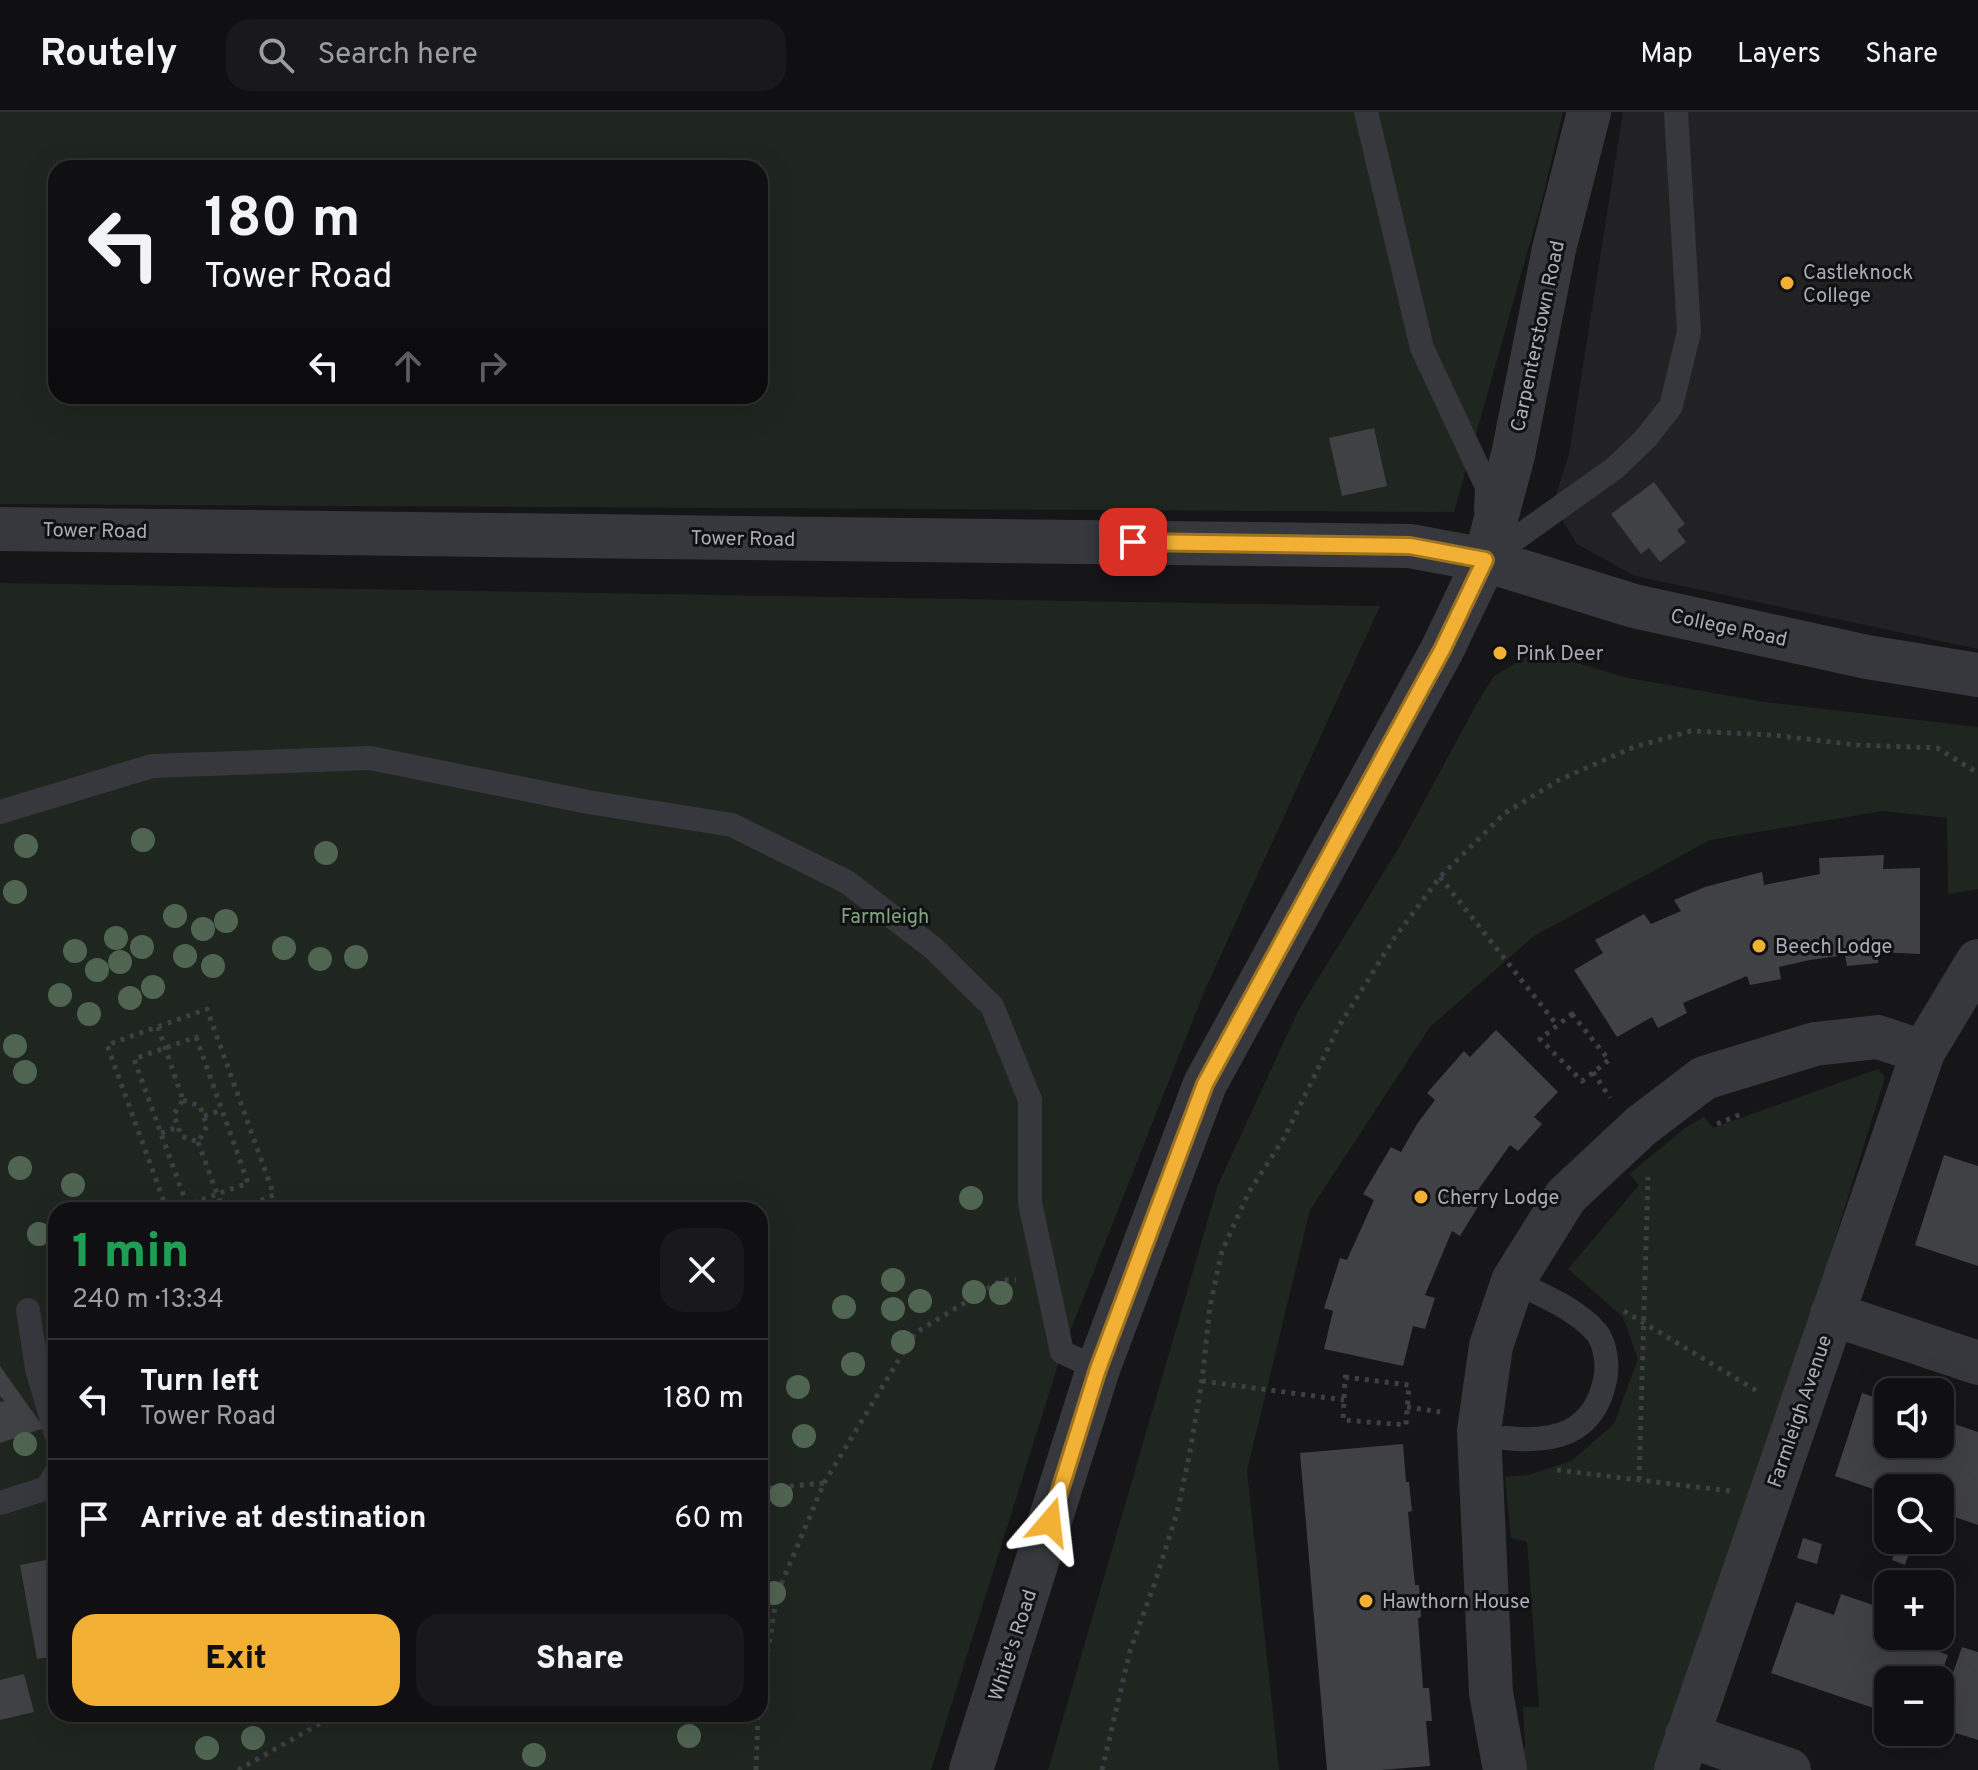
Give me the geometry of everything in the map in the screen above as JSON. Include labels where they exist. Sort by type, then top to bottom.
[{"type":"street","name":"Carpenterstown Road","points":[[1485,560],[1513,455],[1554,249],[1589,112]]},
{"type":"street","name":"Tower Road","points":[[0,529],[1410,546],[1485,560]]},
{"type":"street","name":"College Road","points":[[1485,560],[1634,606],[1867,657],[1978,675]]},
{"type":"street","name":"White's Road","points":[[971,1770],[1098,1369],[1205,1084],[1442,650],[1485,560]]},
{"type":"street","name":"Farmleigh Avenue","points":[[1681,1752],[1923,1052],[1978,961]]},
{"type":"street","points":[[1505,1770],[1491,1693],[1479,1431],[1491,1346],[1513,1281],[1566,1196],[1641,1126],[1704,1078],[1815,1044],[1878,1037],[1923,1052]]},
{"type":"street","points":[[1832,1314],[1978,1363]]},
{"type":"street","points":[[1681,1752],[1789,1770]]},
{"type":"lane","points":[[1366,112],[1422,348],[1487,487],[1485,560]]},
{"type":"lane","points":[[1485,560],[1615,468],[1646,438],[1671,406],[1689,332],[1676,112]]},
{"type":"lane","points":[[0,812],[152,766],[370,758],[588,802],[732,825],[847,882],[933,948],[992,1006],[1030,1100],[1030,1203],[1062,1352],[1098,1369]]},
{"type":"lane","points":[[1505,1438],[1531,1440],[1562,1435],[1584,1422],[1601,1401],[1608,1367],[1599,1335],[1562,1305],[1513,1281]]},
{"type":"lane","points":[[28,1310],[37,1369],[48,1407]]},
{"type":"lane","points":[[0,1503],[48,1486]]},
{"type":"path","points":[[1102,1770],[1130,1651],[1177,1513],[1202,1381],[1210,1306],[1222,1251],[1249,1192],[1284,1138],[1339,1026],[1395,937],[1440,877],[1505,813],[1559,780],[1634,747],[1691,731],[1772,735],[1857,745],[1937,748],[1978,773]]},
{"type":"path","points":[[1440,877],[1557,1025]]},
{"type":"path","points":[[164,1202],[107,1045],[207,1009],[274,1195],[256,1202]]},
{"type":"path","points":[[1572,1014],[1609,1060],[1582,1081],[1540,1039],[1557,1025],[1572,1014]]},
{"type":"path","points":[[158,1027],[183,1100]]},
{"type":"path","points":[[186,1202],[134,1059],[196,1037],[248,1183],[195,1202]]},
{"type":"path","points":[[1593,1072],[1616,1107],[1641,1126],[1649,1149],[1639,1480]]},
{"type":"path","points":[[183,1100],[200,1106],[207,1126],[198,1142],[220,1202]]},
{"type":"path","points":[[183,1100],[174,1114],[181,1136],[198,1142]]},
{"type":"path","points":[[203,1116],[222,1110]]},
{"type":"path","points":[[1712,1116],[1716,1124],[1743,1113]]},
{"type":"path","points":[[161,1133],[178,1127]]},
{"type":"path","points":[[768,1651],[777,1594],[824,1483],[915,1333],[1002,1280],[1046,1281]]},
{"type":"path","points":[[1619,1308],[1757,1391]]},
{"type":"path","points":[[1345,1377],[1409,1385],[1406,1425],[1343,1420],[1344,1400],[1345,1377]]},
{"type":"path","points":[[1202,1381],[1344,1400]]},
{"type":"path","points":[[1407,1407],[1449,1413]]},
{"type":"path","points":[[1551,1469],[1724,1491],[1771,1493]]},
{"type":"path","points":[[768,1488],[824,1483]]},
{"type":"path","points":[[238,1770],[323,1722]]},
{"type":"path","points":[[756,1770],[758,1722]]},
{"type":"shaded area","name":"Castleknock College","points":[[1623,112],[1978,112],[1978,649],[1635,576],[1577,544],[1553,504],[1569,454]]},
{"type":"green space","points":[[0,112],[1563,112],[1541,204],[1454,512],[0,504]]},
{"type":"green space","name":"Farmleigh","points":[[0,583],[1380,606],[1204,992],[1062,1352],[931,1770],[0,1770]]},
{"type":"green space","points":[[1536,651],[1628,678],[1765,702],[1978,727],[1978,889],[1948,894],[1947,818],[1883,811],[1710,840],[1534,936],[1430,1027],[1310,1210],[1247,1471],[1279,1770],[1048,1770],[1218,1185],[1298,1011],[1400,846],[1476,705],[1494,676]]},
{"type":"green space","points":[[1878,1069],[1885,1077],[1825,1271],[1655,1770],[1512,1770],[1525,1746],[1523,1707],[1539,1707],[1527,1542],[1511,1538],[1505,1477],[1528,1475],[1571,1461],[1614,1424],[1638,1359],[1623,1317],[1568,1269],[1639,1185],[1629,1174],[1689,1125],[1704,1117],[1713,1128]]},
{"type":"building","points":[[1374,428],[1387,486],[1342,496],[1329,438]]},
{"type":"building","points":[[1654,482],[1685,524],[1677,530],[1686,542],[1660,562],[1649,548],[1641,554],[1611,514]]},
{"type":"building","name":"Beech Lodge","points":[[1884,855],[1883,869],[1920,868],[1920,954],[1879,952],[1878,963],[1847,966],[1845,955],[1779,967],[1781,979],[1750,985],[1747,976],[1683,1003],[1687,1013],[1658,1028],[1652,1017],[1617,1037],[1574,970],[1603,953],[1595,940],[1644,914],[1651,924],[1681,911],[1674,900],[1705,887],[1762,872],[1764,885],[1820,874],[1819,858]]},
{"type":"building","name":"Cherry Lodge","points":[[1496,1030],[1558,1092],[1534,1117],[1542,1124],[1518,1151],[1510,1145],[1471,1200],[1479,1205],[1460,1236],[1452,1231],[1425,1295],[1435,1298],[1425,1329],[1413,1326],[1403,1366],[1324,1349],[1333,1311],[1324,1308],[1340,1258],[1347,1260],[1374,1200],[1363,1194],[1391,1147],[1401,1152],[1435,1100],[1427,1093],[1464,1051],[1470,1057]]},
{"type":"building","points":[[1944,1155],[1978,1166],[1978,1266],[1915,1245]]},
{"type":"building","points":[[0,1366],[44,1428],[0,1443],[0,1402],[5,1401],[0,1396]]},
{"type":"building","points":[[1862,1393],[1874,1397],[1874,1458],[1954,1458],[1954,1424],[1978,1432],[1978,1525],[1954,1517],[1954,1474],[1874,1474],[1874,1489],[1835,1476]]},
{"type":"building","name":"Hawthorn House","points":[[1403,1444],[1412,1511],[1408,1512],[1415,1585],[1419,1585],[1423,1688],[1429,1688],[1432,1721],[1426,1721],[1430,1766],[1327,1770],[1300,1453]]},
{"type":"building","points":[[1803,1538],[1822,1544],[1817,1564],[1797,1558]]},
{"type":"building","points":[[1894,1554],[1909,1554],[1905,1565],[1892,1560]]},
{"type":"building","points":[[48,1560],[48,1657],[37,1659],[20,1565]]},
{"type":"building","points":[[1841,1594],[1874,1605],[1874,1650],[1934,1650],[1948,1655],[1944,1666],[1874,1666],[1874,1708],[1771,1673],[1796,1602],[1834,1615]]},
{"type":"building","points":[[1962,1647],[1978,1652],[1978,1740],[1954,1732],[1954,1670]]},
{"type":"building","points":[[24,1674],[34,1712],[0,1720],[0,1680]]},
{"type":"place","name":"Castleknock College","points":[[1787,283]]},
{"type":"place","name":"Pink Deer","points":[[1500,653]]},
{"type":"place","name":"Beech Lodge","points":[[1759,946]]},
{"type":"place","name":"Cherry Lodge","points":[[1421,1197]]},
{"type":"place","name":"Hawthorn House","points":[[1366,1601]]},
{"type":"route","points":[[1050,1522],[1098,1369],[1205,1084],[1442,650],[1485,560],[1410,546],[1133,542]]}]
